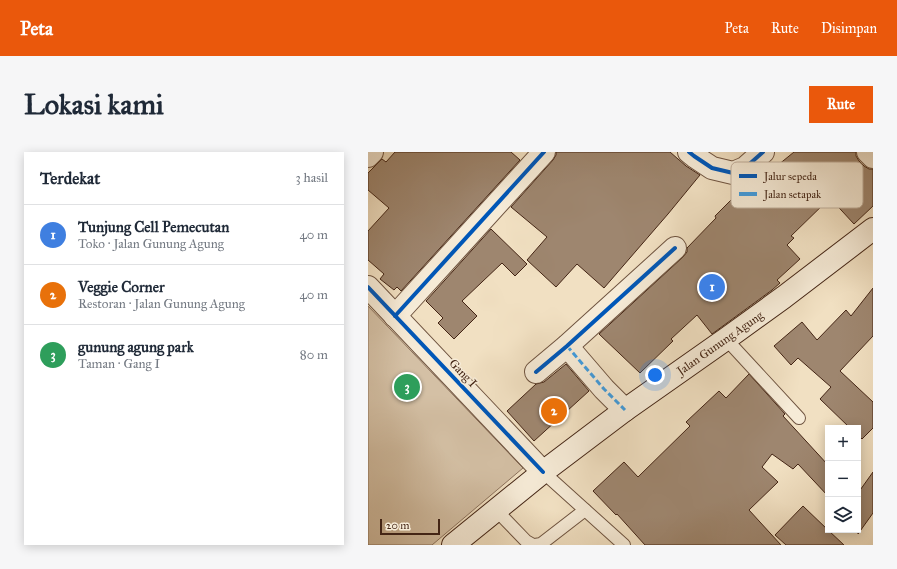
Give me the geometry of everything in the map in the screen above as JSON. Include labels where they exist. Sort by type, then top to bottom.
[{"type":"street","points":[[368,156],[372,152]]},
{"type":"street","points":[[395,316],[544,152]]},
{"type":"street","points":[[689,152],[712,168],[731,173]]},
{"type":"street","points":[[751,162],[762,152]]},
{"type":"street","points":[[868,152],[873,157]]},
{"type":"street","name":"Jalan Gunung Agung","points":[[453,545],[543,472],[625,410],[784,297],[873,229]]},
{"type":"street","points":[[536,372],[567,346],[675,248]]},
{"type":"street","name":"Gang I","points":[[368,287],[543,472]]},
{"type":"street","points":[[567,346],[604,389],[625,410]]},
{"type":"lane","points":[[726,339],[799,418]]},
{"type":"lane","points":[[543,472],[624,545]]},
{"type":"lane","points":[[496,510],[526,541],[534,545],[541,544],[585,510]]},
{"type":"shaded area","points":[[368,306],[523,468],[432,545],[368,545]]},
{"type":"building","points":[[395,152],[511,152],[520,160],[401,291],[397,287],[394,290],[380,279],[384,274],[368,260],[368,231],[389,208],[368,190],[368,173],[382,159],[386,162]]},
{"type":"building","points":[[556,152],[670,152],[686,166],[700,175],[604,288],[577,264],[556,287],[527,260],[547,237],[511,207],[553,160]]},
{"type":"building","points":[[794,152],[856,152],[856,156],[860,162],[782,162]]},
{"type":"building","points":[[863,165],[869,169],[873,169],[873,206],[854,224],[839,208],[863,208]]},
{"type":"building","points":[[731,200],[731,208],[820,208],[791,236],[794,238],[787,245],[800,259],[777,280],[780,283],[712,334],[697,315],[671,339],[673,341],[640,373],[599,334],[683,257],[687,252],[687,248],[716,218],[715,216]]},
{"type":"building","points":[[491,229],[527,264],[515,276],[502,263],[462,301],[477,316],[454,339],[438,323],[443,318],[426,301]]},
{"type":"building","points":[[873,288],[873,336],[840,371],[873,402],[873,428],[862,439],[861,425],[847,425],[820,399],[831,387],[798,358],[791,365],[774,346],[802,322],[817,340],[846,310],[851,316]]},
{"type":"building","points":[[566,364],[589,391],[534,441],[507,411],[536,384],[544,382]]},
{"type":"building","points":[[749,374],[785,414],[783,416],[825,462],[825,493],[798,464],[793,469],[772,454],[762,467],[778,482],[749,510],[781,545],[645,545],[617,514],[616,515],[593,491],[624,462],[638,477],[690,426],[686,422],[719,391],[726,398]]},
{"type":"building","points":[[873,472],[873,513],[861,530],[861,497],[861,489]]},
{"type":"building","points":[[803,506],[825,527],[825,533],[831,533],[844,545],[786,545],[775,535]]},
{"type":"marked path","points":[[567,346],[604,389],[625,410]]},
{"type":"cycle path","points":[[395,316],[544,152]]},
{"type":"cycle path","points":[[689,152],[712,168],[731,173]]},
{"type":"cycle path","points":[[752,162],[763,152]]},
{"type":"cycle path","points":[[536,372],[567,346],[675,248]]},
{"type":"cycle path","points":[[368,287],[543,472]]},
{"type":"place","name":"Tunjung Cell Pemecutan","points":[[712,287]]},
{"type":"place","name":"gunung agung park","points":[[407,387]]},
{"type":"place","name":"Veggie Corner","points":[[554,411]]}]
